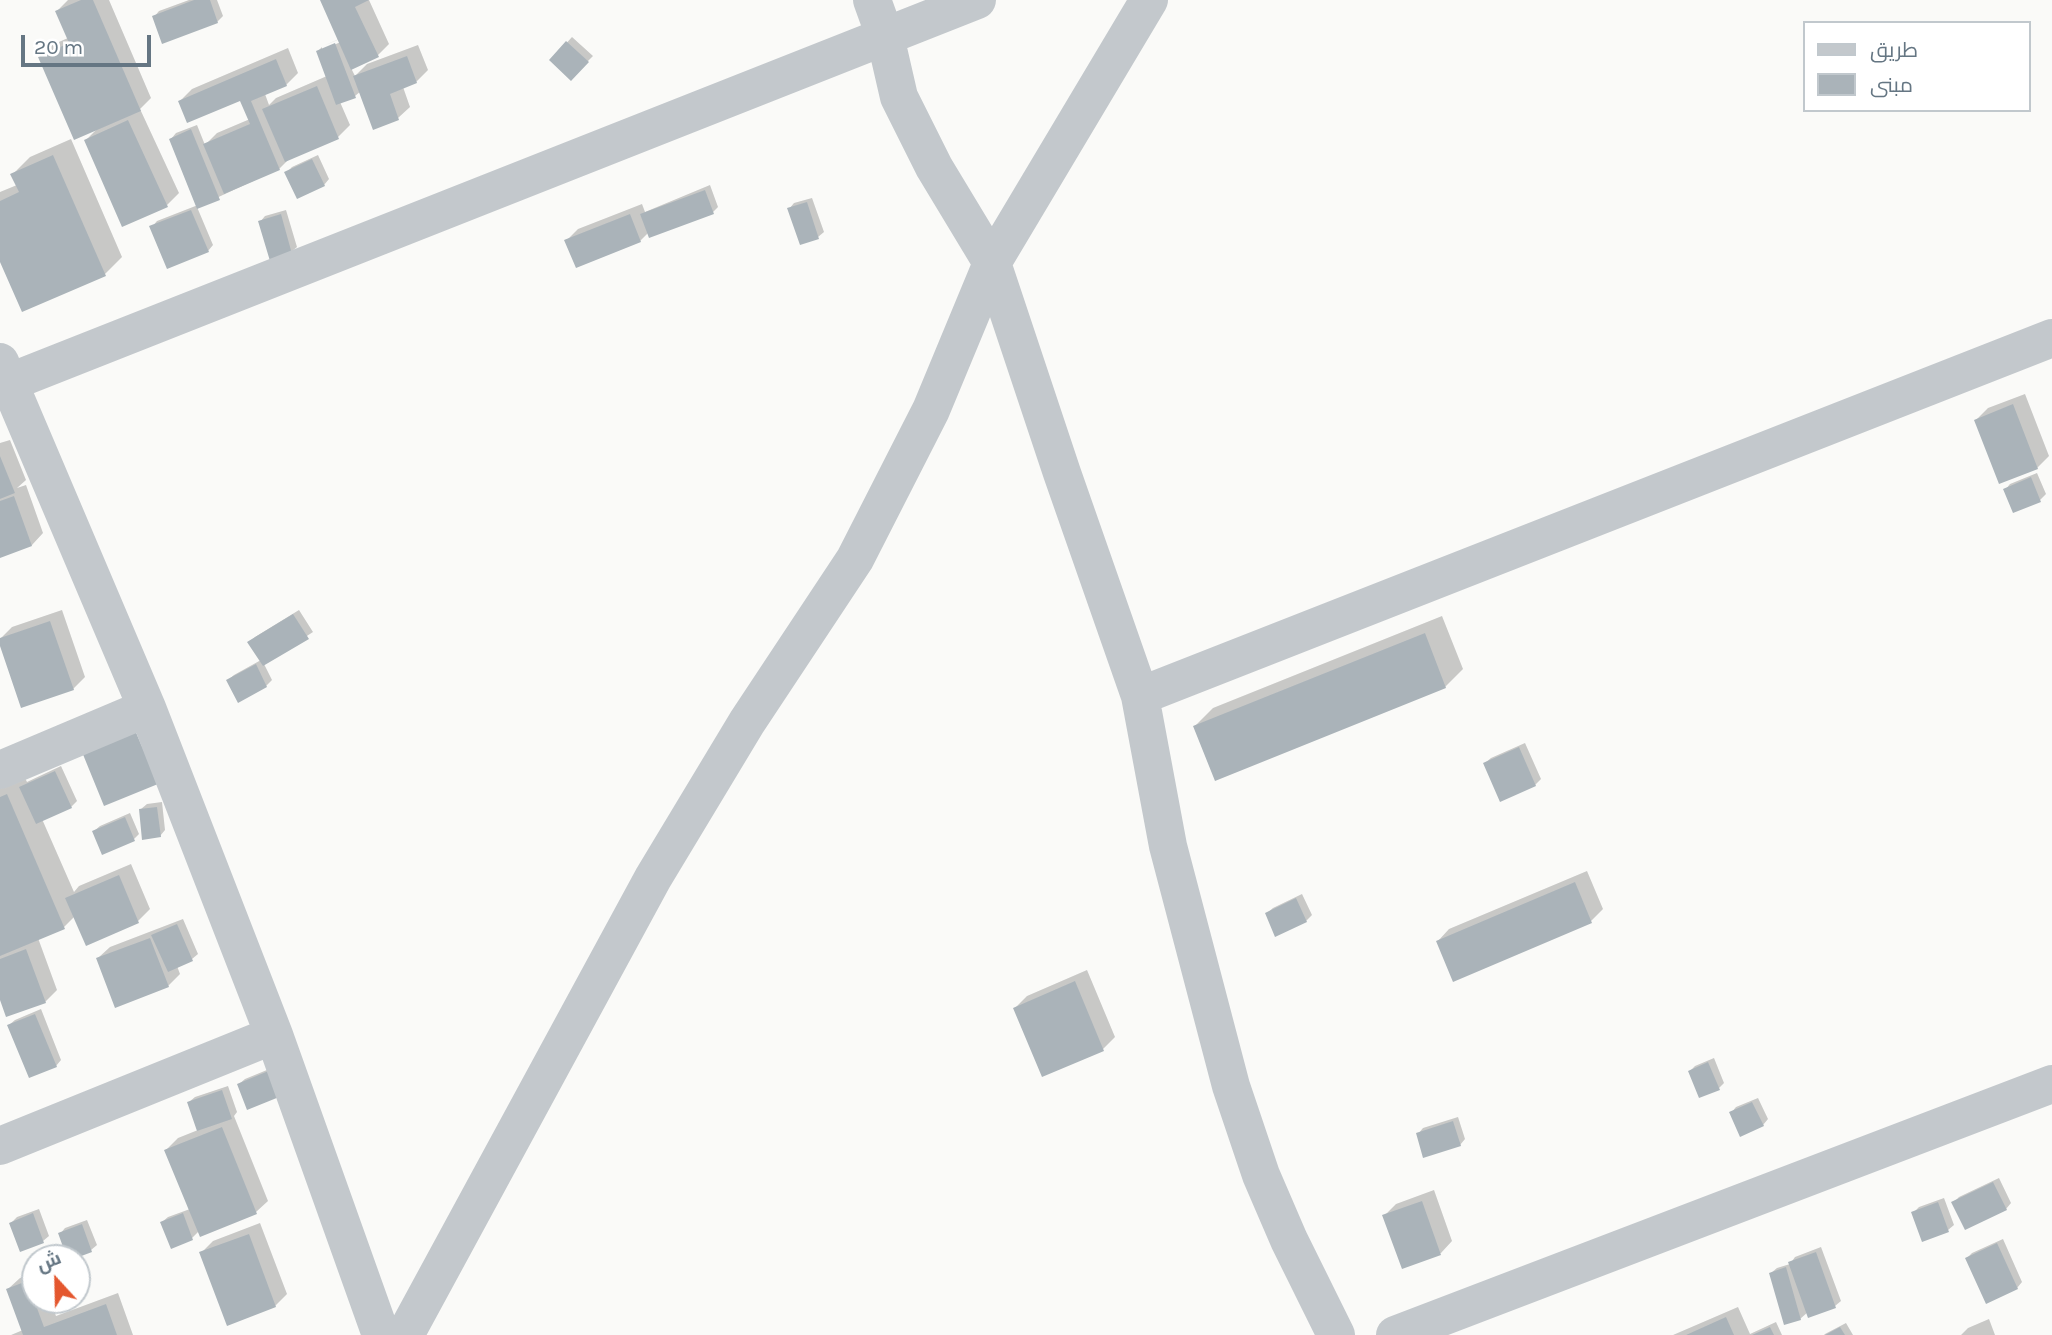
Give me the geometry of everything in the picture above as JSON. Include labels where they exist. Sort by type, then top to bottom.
[{"type":"street","points":[[872,0],[885,36],[899,97],[934,167],[992,263],[1140,696],[1168,846],[1231,1086],[1261,1175],[1289,1240],[1336,1335]]},
{"type":"street","points":[[382,1334],[274,1035],[147,708],[3,377],[977,0]]},
{"type":"street","points":[[382,1334],[747,722],[855,559],[931,410],[992,263],[1149,0]]},
{"type":"street","points":[[1140,696],[2052,338]]},
{"type":"street","points":[[0,770],[147,708]]},
{"type":"street","points":[[0,1146],[274,1035]]},
{"type":"street","points":[[1395,1335],[2052,1084]]},
{"type":"building","points":[[81,0],[93,0],[141,111],[74,140],[38,57],[69,43],[55,11]]},
{"type":"building","points":[[194,0],[210,0],[218,23],[162,44],[152,16]]},
{"type":"building","points":[[320,0],[369,0],[355,7],[379,57],[351,70]]},
{"type":"building","points":[[566,41],[589,62],[571,81],[549,60]]},
{"type":"building","points":[[335,43],[356,98],[336,105],[316,51]]},
{"type":"building","points":[[407,56],[417,83],[390,94],[399,120],[373,130],[353,76]]},
{"type":"building","points":[[276,59],[287,86],[251,101],[280,170],[224,194],[203,144],[250,124],[240,101],[187,123],[178,101]]},
{"type":"building","points":[[317,86],[339,139],[285,162],[262,109]]},
{"type":"building","points":[[128,120],[168,207],[122,227],[84,140]]},
{"type":"building","points":[[191,129],[220,200],[197,209],[169,139]]},
{"type":"building","points":[[53,155],[106,276],[22,312],[0,262],[0,201],[19,192],[10,174]]},
{"type":"building","points":[[312,159],[325,186],[297,199],[284,172]]},
{"type":"building","points":[[705,190],[714,214],[649,238],[640,214]]},
{"type":"building","points":[[807,202],[819,239],[800,245],[787,208]]},
{"type":"building","points":[[191,210],[209,252],[167,269],[149,226]]},
{"type":"building","points":[[281,214],[292,254],[270,261],[258,221]]},
{"type":"building","points":[[630,214],[641,242],[576,268],[564,240]]},
{"type":"building","points":[[2013,404],[2038,469],[1999,484],[1974,420]]},
{"type":"building","points":[[0,456],[15,493],[0,499]]},
{"type":"building","points":[[2031,477],[2041,502],[2013,513],[2003,489]]},
{"type":"building","points":[[14,496],[32,546],[0,558],[0,501]]},
{"type":"building","points":[[293,614],[309,639],[263,666],[247,642]]},
{"type":"building","points":[[50,621],[74,690],[21,708],[0,646],[0,638]]},
{"type":"building","points":[[1425,633],[1446,688],[1215,781],[1193,726]]},
{"type":"building","points":[[256,664],[267,687],[238,703],[226,680]]},
{"type":"building","points":[[135,730],[158,784],[104,806],[82,752]]},
{"type":"building","points":[[1519,747],[1536,786],[1500,802],[1483,763]]},
{"type":"building","points":[[55,771],[72,808],[36,824],[19,787]]},
{"type":"building","points":[[7,794],[65,929],[0,956],[0,797]]},
{"type":"building","points":[[157,807],[161,837],[142,840],[139,809]]},
{"type":"building","points":[[125,817],[135,841],[102,855],[92,831]]},
{"type":"building","points":[[119,875],[139,923],[86,946],[65,898]]},
{"type":"building","points":[[1575,882],[1592,923],[1453,982],[1436,941]]},
{"type":"building","points":[[1296,898],[1307,922],[1275,937],[1265,913]]},
{"type":"building","points":[[177,924],[193,961],[168,972],[151,935]]},
{"type":"building","points":[[150,938],[169,987],[115,1008],[96,958]]},
{"type":"building","points":[[26,949],[46,1003],[6,1017],[0,1000],[0,959]]},
{"type":"building","points":[[1075,981],[1104,1051],[1042,1077],[1013,1008]]},
{"type":"building","points":[[35,1014],[57,1067],[29,1078],[7,1025]]},
{"type":"building","points":[[1708,1062],[1720,1090],[1699,1098],[1688,1071]]},
{"type":"building","points":[[278,1067],[289,1093],[247,1110],[237,1084]]},
{"type":"building","points":[[222,1090],[232,1119],[197,1131],[187,1102]]},
{"type":"building","points":[[1752,1102],[1764,1126],[1740,1137],[1729,1112]]},
{"type":"building","points":[[1453,1121],[1461,1146],[1423,1158],[1416,1133]]},
{"type":"building","points":[[222,1127],[257,1214],[200,1237],[164,1150]]},
{"type":"building","points":[[1993,1182],[2007,1210],[1965,1230],[1951,1202]]},
{"type":"building","points":[[1422,1201],[1441,1255],[1402,1269],[1382,1215]]},
{"type":"building","points":[[1938,1202],[1949,1232],[1922,1242],[1911,1212]]},
{"type":"building","points":[[33,1213],[44,1243],[21,1244],[20,1252],[9,1223]]},
{"type":"building","points":[[183,1213],[193,1240],[171,1249],[160,1222]]},
{"type":"building","points":[[82,1224],[89,1244],[62,1244],[58,1233]]},
{"type":"building","points":[[249,1234],[276,1307],[227,1326],[199,1252]]},
{"type":"building","points":[[1997,1243],[2018,1289],[1986,1304],[1965,1258]]},
{"type":"building","points":[[1816,1252],[1836,1308],[1808,1318],[1788,1262]]},
{"type":"building","points":[[1786,1267],[1801,1320],[1784,1325],[1769,1273]]},
{"type":"building","points":[[21,1283],[21,1314],[39,1314],[44,1327],[79,1314],[91,1314],[91,1310],[106,1304],[117,1335],[23,1335],[6,1289]]},
{"type":"building","points":[[1726,1317],[1734,1335],[1686,1335]]},
{"type":"building","points":[[1770,1327],[1774,1335],[1752,1335]]},
{"type":"building","points":[[1840,1327],[1845,1335],[1825,1335]]}]
